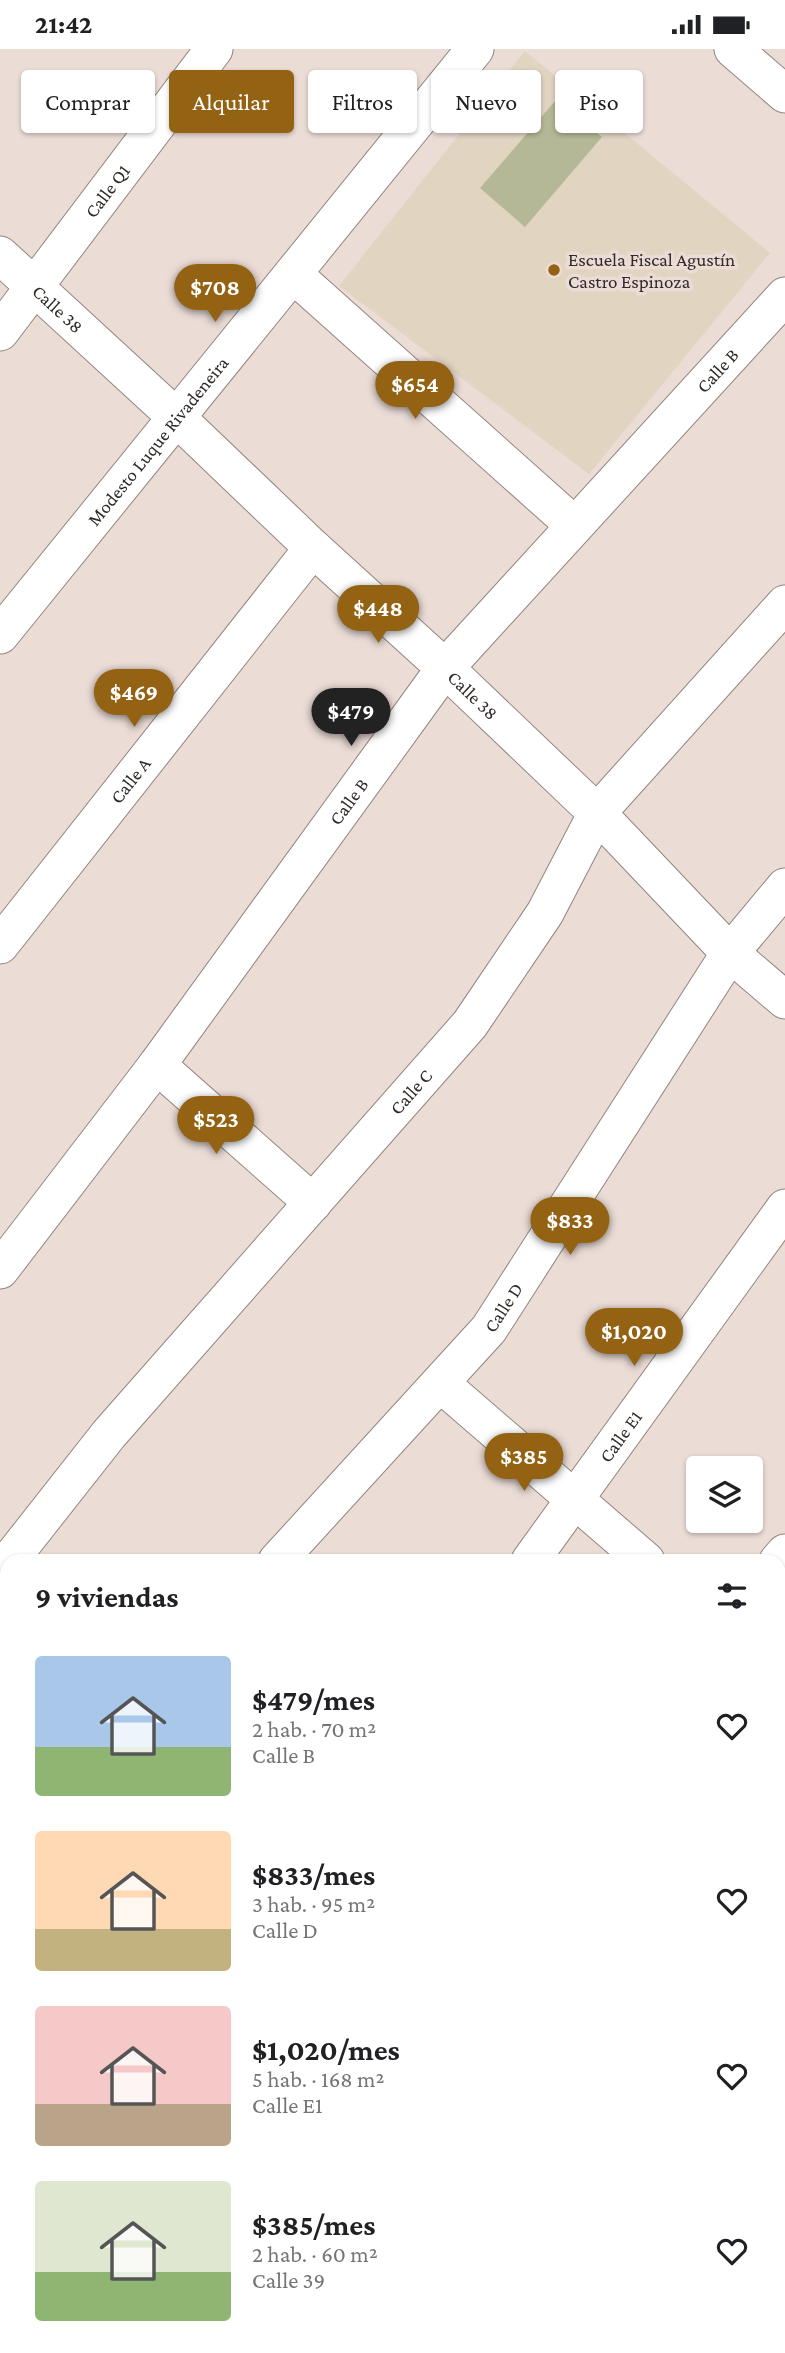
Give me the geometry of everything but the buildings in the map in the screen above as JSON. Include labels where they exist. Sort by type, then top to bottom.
[{"type":"street","name":"Calle Q1","points":[[0,333],[214,49]]},
{"type":"street","name":"Modesto Luque Rivadeneira","points":[[0,635],[475,49]]},
{"type":"street","points":[[749,54],[785,94]]},
{"type":"street","name":"Calle 38","points":[[0,255],[445,668],[597,813],[730,953],[785,1000]]},
{"type":"street","points":[[293,274],[574,525]]},
{"type":"street","name":"Calle B","points":[[0,1270],[158,1065],[445,668],[785,296]]},
{"type":"street","name":"Calle A","points":[[0,945],[313,548]]},
{"type":"street","name":"Calle C","points":[[14,1554],[109,1434],[470,1024],[545,913],[597,813],[785,604]]},
{"type":"street","name":"Calle D","points":[[283,1554],[489,1329],[730,953],[785,887]]},
{"type":"street","points":[[158,1065],[313,1203]]},
{"type":"street","name":"Calle E1","points":[[535,1554],[785,1208]]},
{"type":"street","points":[[440,1383],[638,1554]]},
{"type":"shaded area","name":"Escuela Fiscal Agustín Castro Espinoza","points":[[525,51],[555,76],[555,133],[624,133],[770,253],[589,474],[339,286],[460,133],[541,133],[541,70],[510,70]]},
{"type":"green space","points":[[555,101],[555,133],[597,133],[602,137],[525,227],[480,188],[528,133],[541,133],[541,117]]},
{"type":"place","name":"Escuela Fiscal Agustín Castro Espinoza","points":[[554,270]]}]
